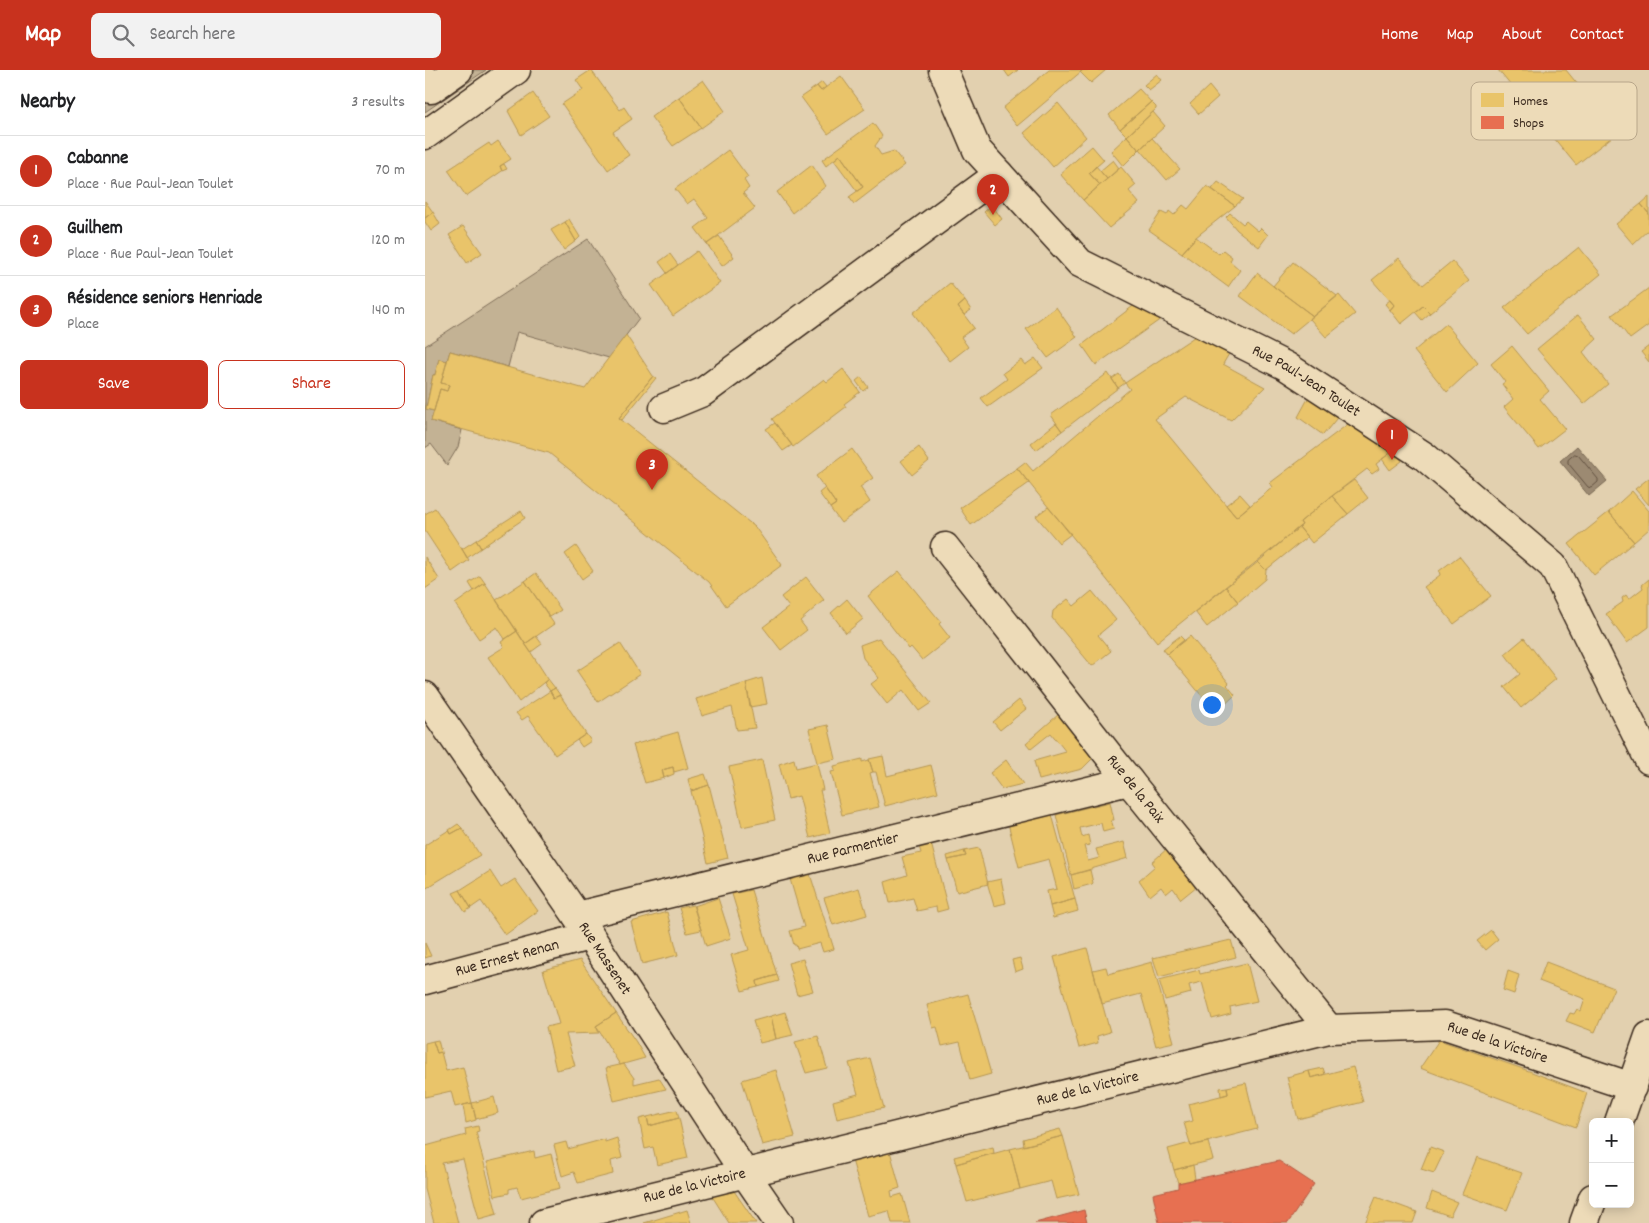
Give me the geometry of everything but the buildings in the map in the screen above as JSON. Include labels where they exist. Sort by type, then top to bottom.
[{"type":"street","points":[[425,80],[431,89],[457,70]]},
{"type":"street","points":[[425,135],[517,70]]},
{"type":"street","name":"Rue Paul-Jean Toulet","points":[[943,70],[977,150],[1080,263],[1286,366],[1424,456],[1553,566],[1649,760]]},
{"type":"street","points":[[664,408],[703,392],[999,174]]},
{"type":"street","name":"Rue de la Paix","points":[[945,547],[1129,781],[1329,1029]]},
{"type":"street","name":"Rue Massenet","points":[[425,696],[583,926],[779,1223]]},
{"type":"street","name":"Rue Parmentier","points":[[583,926],[1129,781]]},
{"type":"street","name":"Rue Ernest Renan","points":[[425,980],[583,926]]},
{"type":"street","name":"Rue de la Victoire","points":[[543,1223],[1329,1029],[1445,1025],[1632,1087]]},
{"type":"street","points":[[1620,1118],[1649,1036]]},
{"type":"street","points":[[1584,1223],[1589,1208]]},
{"type":"shaded area","points":[[425,70],[486,70],[425,112]]},
{"type":"shaded area","points":[[588,239],[639,318],[609,358],[517,332],[508,367],[450,351],[447,361],[439,359],[435,375],[433,375],[426,409],[434,411],[431,421],[462,430],[458,447],[447,465],[431,444],[425,448],[425,346]]},
{"type":"water","points":[[1577,446],[1607,481],[1589,496],[1560,461]]},
{"type":"place","name":"Guilhem","points":[[993,215]]},
{"type":"place","name":"Cabanne","points":[[1392,460]]},
{"type":"place","name":"Résidence seniors Henriade","points":[[652,490]]}]
